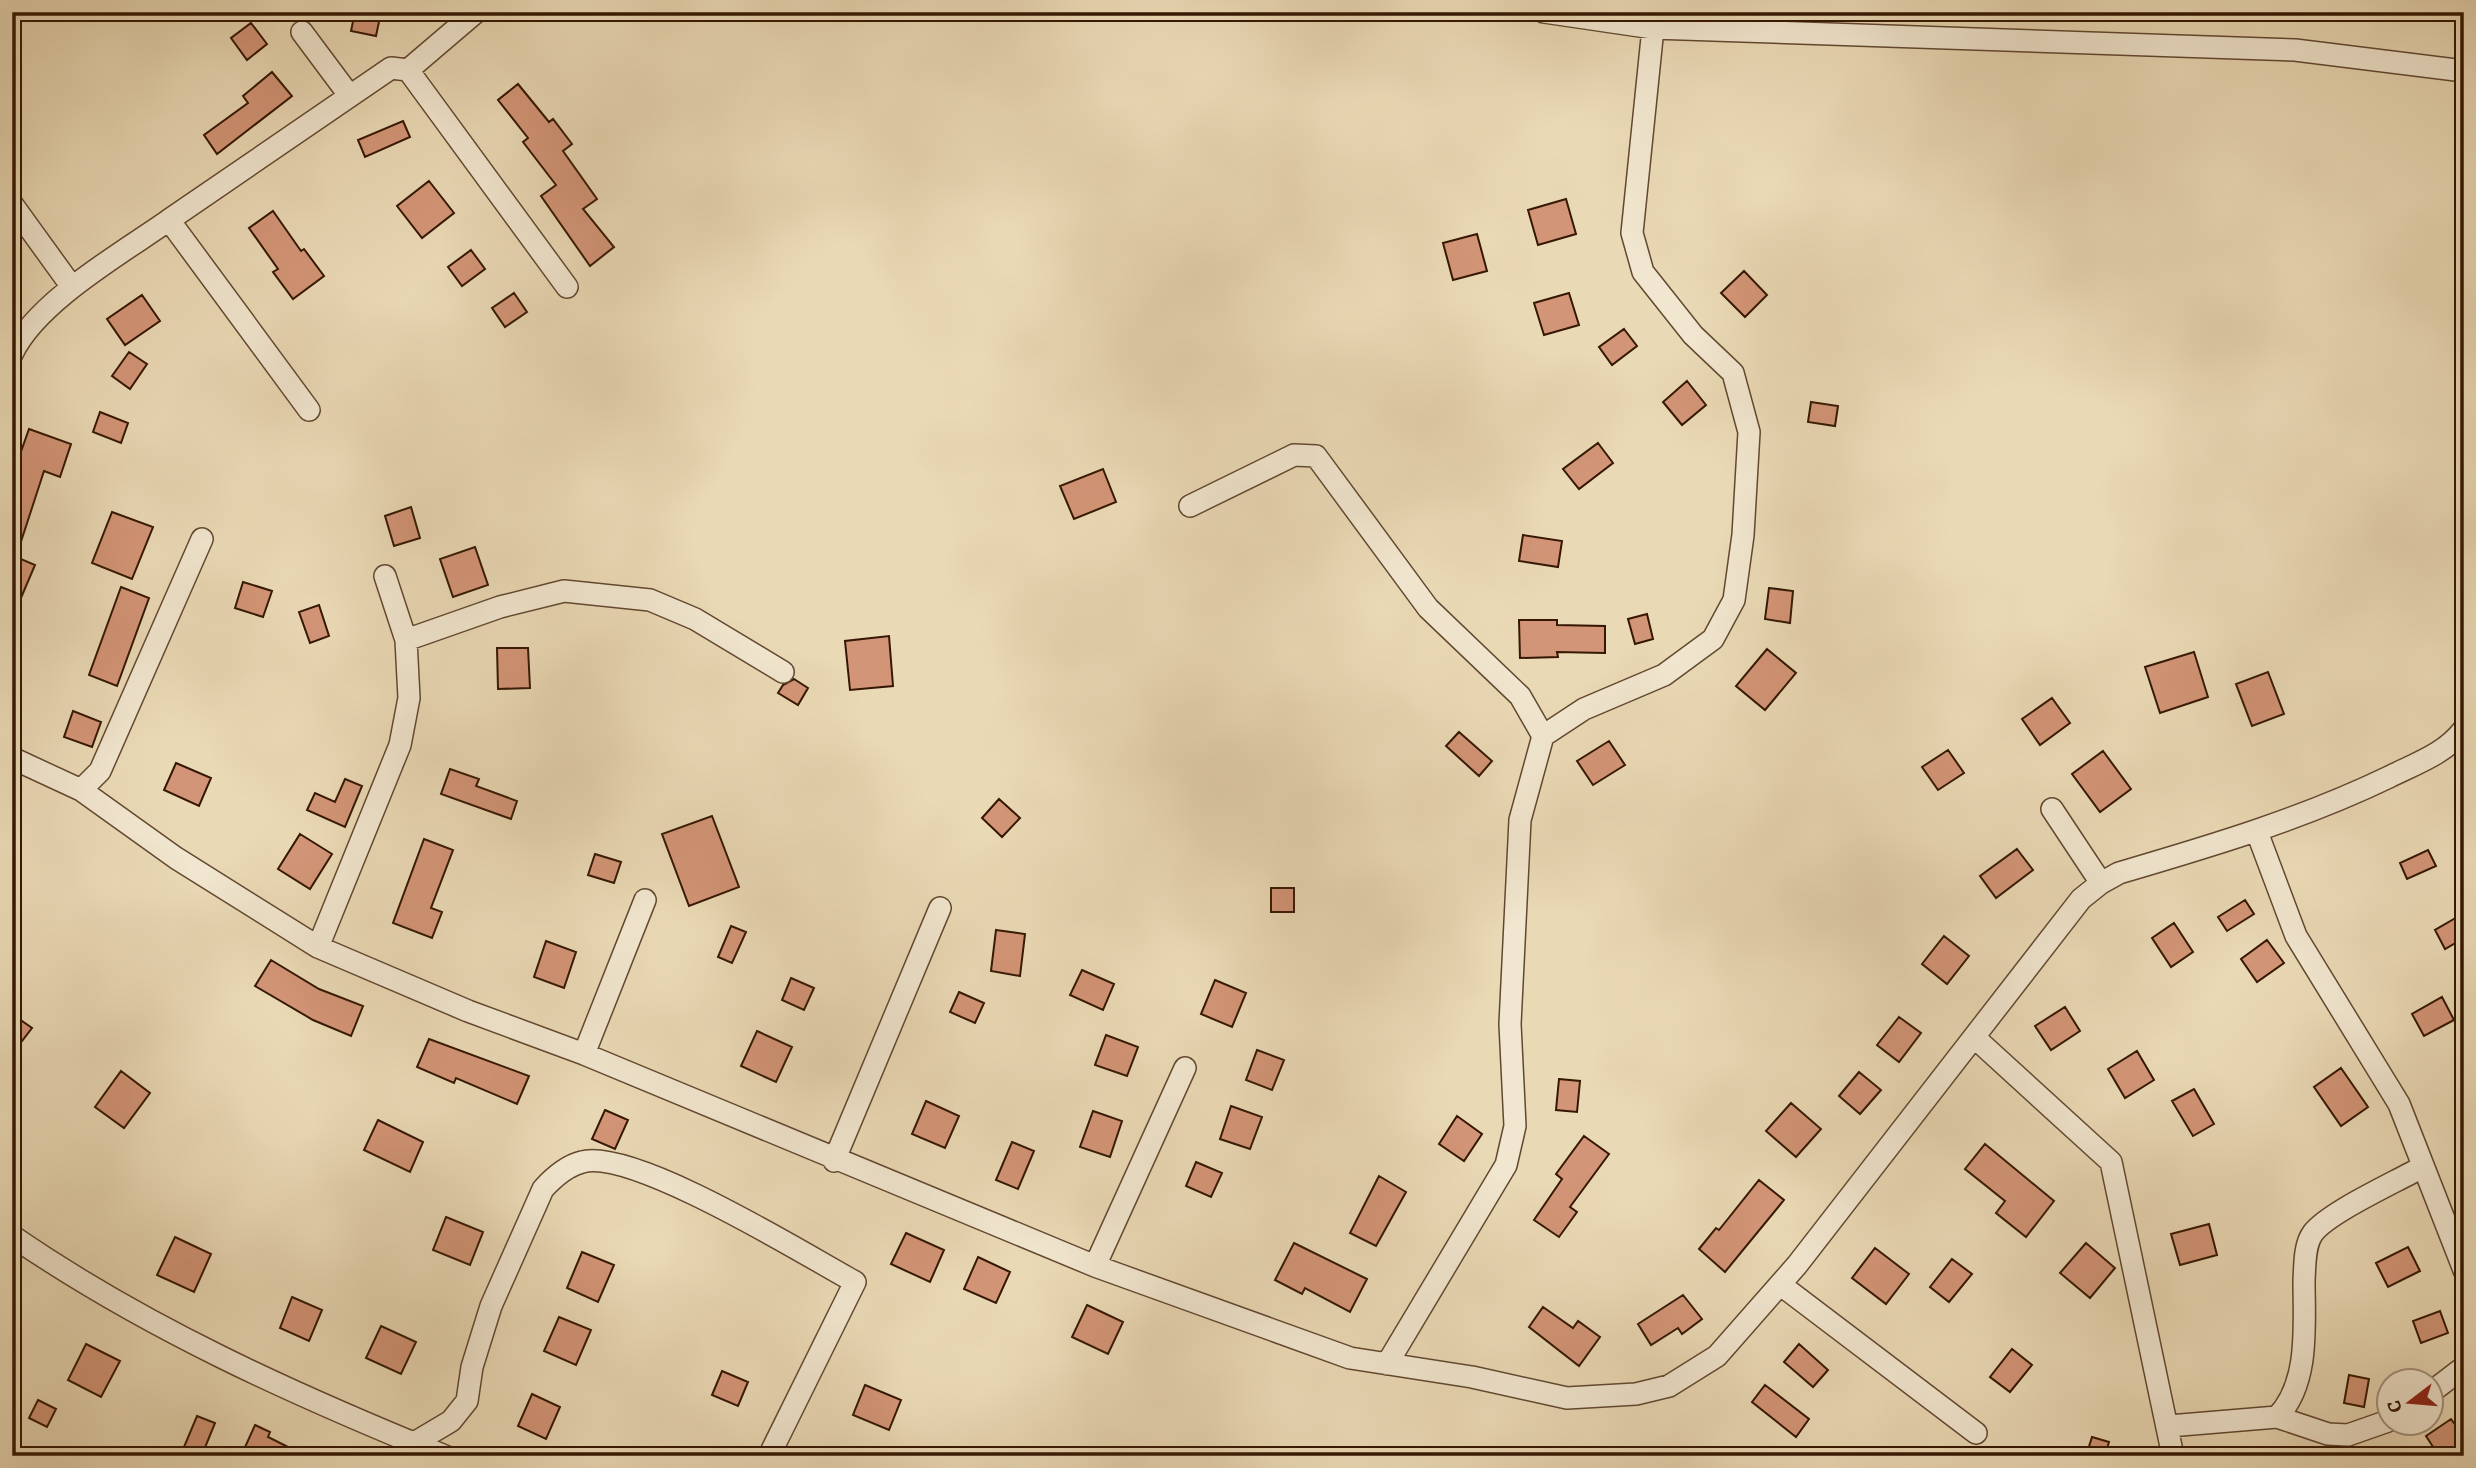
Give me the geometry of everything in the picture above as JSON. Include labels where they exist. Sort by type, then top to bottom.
[{"type":"street","points":[[408,70],[476,12]]},
{"type":"street","points":[[1545,12],[1653,28],[2295,50],[2464,71]]},
{"type":"street","points":[[1388,1364],[1506,1166],[1516,1126],[1510,1024],[1520,820],[1543,736],[1584,709],[1664,675],[1713,639],[1734,600],[1743,535],[1749,432],[1737,385],[1733,373],[1693,335],[1643,272],[1632,233],[1653,28]]},
{"type":"street","points":[[302,32],[349,95]]},
{"type":"street","points":[[12,354],[19,340],[72,287],[391,68],[408,70],[567,287]]},
{"type":"street","points":[[12,204],[72,287]]},
{"type":"street","points":[[169,220],[310,410]]},
{"type":"street","points":[[1190,506],[1294,455],[1317,456],[1428,608],[1520,696],[1543,736]]},
{"type":"street","points":[[81,790],[100,771],[202,538]]},
{"type":"street","points":[[318,947],[400,745],[410,698],[406,640],[385,576]]},
{"type":"street","points":[[406,640],[500,607],[564,591],[650,600],[695,619],[783,672]]},
{"type":"street","points":[[12,758],[81,790],[176,858],[318,947],[468,1011],[584,1055],[834,1161],[1095,1266],[1350,1358],[1472,1377],[1567,1398],[1636,1394],[1669,1385],[1717,1356],[1781,1284],[2081,899],[2101,883],[2119,873],[2257,832],[2354,794],[2449,748],[2464,729]]},
{"type":"street","points":[[2052,808],[2101,883]]},
{"type":"street","points":[[2257,832],[2296,936],[2399,1104],[2464,1270]]},
{"type":"street","points":[[584,1055],[645,900]]},
{"type":"street","points":[[834,1161],[940,908]]},
{"type":"street","points":[[1974,1037],[2111,1161],[2169,1426],[2173,1456]]},
{"type":"street","points":[[1095,1266],[1185,1068]]},
{"type":"street","points":[[414,1443],[451,1421],[467,1401],[472,1367],[491,1306],[543,1189],[555,1175],[582,1162],[602,1161],[687,1188],[855,1282],[769,1456]]},
{"type":"street","points":[[2277,1417],[2290,1403],[2300,1373],[2304,1269],[2312,1234],[2327,1221],[2422,1167]]},
{"type":"street","points":[[12,1236],[90,1289],[312,1402],[445,1456]]},
{"type":"street","points":[[1781,1284],[1976,1433]]},
{"type":"street","points":[[2444,1383],[2464,1367]]},
{"type":"street","points":[[2169,1426],[2277,1417],[2328,1434],[2348,1435],[2374,1426]]},
{"type":"building","points":[[355,12],[381,12],[376,36],[351,31]]},
{"type":"building","points":[[251,23],[267,44],[247,60],[231,38]]},
{"type":"building","points":[[272,72],[292,96],[217,154],[204,135],[248,103],[243,96]]},
{"type":"building","points":[[518,84],[549,122],[553,119],[572,144],[563,151],[597,199],[583,209],[614,247],[590,266],[541,196],[556,185],[523,142],[528,138],[498,100]]},
{"type":"building","points":[[403,121],[410,137],[365,157],[358,140]]},
{"type":"building","points":[[429,181],[454,213],[422,238],[397,206]]},
{"type":"building","points":[[1566,199],[1576,234],[1538,245],[1528,210]]},
{"type":"building","points":[[273,211],[301,251],[304,249],[324,276],[293,299],[273,272],[278,269],[249,228]]},
{"type":"building","points":[[1477,234],[1487,271],[1453,280],[1443,243]]},
{"type":"building","points":[[471,250],[485,269],[462,286],[448,267]]},
{"type":"building","points":[[1744,271],[1767,295],[1745,317],[1721,293]]},
{"type":"building","points":[[514,293],[527,312],[505,327],[492,308]]},
{"type":"building","points":[[1569,293],[1579,325],[1544,335],[1534,303]]},
{"type":"building","points":[[142,295],[160,321],[125,345],[107,319]]},
{"type":"building","points":[[1624,329],[1637,346],[1612,365],[1599,347]]},
{"type":"building","points":[[129,352],[147,364],[130,389],[112,376]]},
{"type":"building","points":[[1687,381],[1706,405],[1682,425],[1663,402]]},
{"type":"building","points":[[1811,402],[1838,406],[1835,426],[1808,422]]},
{"type":"building","points":[[100,412],[128,423],[121,443],[93,432]]},
{"type":"building","points":[[29,429],[71,444],[60,477],[44,471],[16,557],[35,565],[12,619],[12,477]]},
{"type":"building","points":[[1598,443],[1613,463],[1579,489],[1563,469]]},
{"type":"building","points":[[1103,469],[1116,502],[1074,519],[1060,486]]},
{"type":"building","points":[[411,507],[420,538],[394,546],[385,516]]},
{"type":"building","points":[[112,512],[153,527],[132,579],[92,563]]},
{"type":"building","points":[[1523,535],[1562,541],[1558,567],[1519,561]]},
{"type":"building","points":[[475,547],[488,585],[453,597],[440,559]]},
{"type":"building","points":[[243,582],[272,591],[263,617],[235,608]]},
{"type":"building","points":[[121,587],[149,598],[117,686],[89,675]]},
{"type":"building","points":[[1769,588],[1793,591],[1790,623],[1765,619]]},
{"type":"building","points":[[319,605],[329,636],[310,643],[299,612]]},
{"type":"building","points":[[1647,614],[1653,639],[1635,644],[1628,619]]},
{"type":"building","points":[[1519,620],[1557,620],[1557,625],[1605,626],[1605,653],[1557,652],[1558,657],[1520,658]]},
{"type":"building","points":[[889,636],[893,686],[850,690],[845,641]]},
{"type":"building","points":[[497,648],[528,648],[530,688],[498,689]]},
{"type":"building","points":[[1767,649],[1796,673],[1765,710],[1736,686]]},
{"type":"building","points":[[2194,652],[2208,697],[2160,713],[2145,667]]},
{"type":"building","points":[[2268,672],[2284,714],[2252,726],[2236,684]]},
{"type":"building","points":[[794,679],[808,688],[798,705],[778,693],[783,685]]},
{"type":"building","points":[[2052,698],[2070,723],[2040,745],[2022,719]]},
{"type":"building","points":[[73,711],[101,722],[92,747],[64,737]]},
{"type":"building","points":[[1459,732],[1492,761],[1479,776],[1446,746]]},
{"type":"building","points":[[1609,741],[1625,765],[1593,785],[1577,761]]},
{"type":"building","points":[[1948,750],[1964,773],[1938,790],[1922,767]]},
{"type":"building","points":[[2103,751],[2131,789],[2100,812],[2072,774]]},
{"type":"building","points":[[176,763],[211,778],[199,806],[164,790]]},
{"type":"building","points":[[450,769],[479,779],[476,786],[517,801],[511,819],[441,794]]},
{"type":"building","points":[[345,779],[362,786],[345,827],[307,810],[315,793],[335,802]]},
{"type":"building","points":[[999,799],[1020,818],[1002,837],[982,818]]},
{"type":"building","points":[[712,816],[739,887],[689,906],[662,834]]},
{"type":"building","points":[[300,834],[332,854],[310,889],[278,869]]},
{"type":"building","points":[[424,839],[453,850],[431,908],[442,912],[432,938],[393,923]]},
{"type":"building","points":[[2017,849],[2033,870],[1996,898],[1980,876]]},
{"type":"building","points":[[2428,850],[2436,866],[2407,879],[2400,863]]},
{"type":"building","points":[[595,854],[621,862],[614,883],[588,875]]},
{"type":"building","points":[[1271,888],[1294,888],[1294,912],[1271,912]]},
{"type":"building","points":[[2245,900],[2254,914],[2227,931],[2218,917]]},
{"type":"building","points":[[2459,916],[2464,924],[2464,938],[2445,949],[2435,930]]},
{"type":"building","points":[[2174,923],[2193,952],[2171,967],[2152,938]]},
{"type":"building","points":[[731,926],[746,932],[732,963],[718,957]]},
{"type":"building","points":[[996,930],[1025,934],[1020,976],[991,971]]},
{"type":"building","points":[[1944,936],[1969,956],[1947,984],[1922,964]]},
{"type":"building","points":[[2267,940],[2284,963],[2257,982],[2241,959]]},
{"type":"building","points":[[546,941],[576,952],[564,988],[534,977]]},
{"type":"building","points":[[271,960],[319,989],[363,1006],[351,1036],[313,1020],[255,986]]},
{"type":"building","points":[[1082,970],[1114,984],[1103,1010],[1070,995]]},
{"type":"building","points":[[791,978],[814,988],[804,1010],[782,1000]]},
{"type":"building","points":[[1215,980],[1246,993],[1232,1027],[1201,1014]]},
{"type":"building","points":[[959,992],[984,1003],[975,1023],[950,1012]]},
{"type":"building","points":[[2442,997],[2454,1020],[2424,1036],[2412,1014]]},
{"type":"building","points":[[2065,1007],[2080,1031],[2051,1050],[2035,1026]]},
{"type":"building","points":[[12,1014],[32,1028],[12,1054]]},
{"type":"building","points":[[1899,1017],[1921,1033],[1899,1062],[1877,1045]]},
{"type":"building","points":[[757,1031],[792,1047],[776,1082],[741,1066]]},
{"type":"building","points":[[1106,1035],[1138,1047],[1127,1076],[1095,1065]]},
{"type":"building","points":[[429,1039],[529,1076],[517,1104],[456,1078],[454,1083],[417,1067]]},
{"type":"building","points":[[1257,1050],[1284,1060],[1272,1090],[1246,1080]]},
{"type":"building","points":[[2137,1051],[2154,1080],[2125,1098],[2108,1069]]},
{"type":"building","points":[[2341,1068],[2368,1107],[2341,1126],[2314,1087]]},
{"type":"building","points":[[121,1071],[150,1093],[124,1128],[95,1107]]},
{"type":"building","points":[[1859,1072],[1881,1090],[1860,1114],[1839,1096]]},
{"type":"building","points":[[1559,1079],[1580,1081],[1577,1112],[1556,1110]]},
{"type":"building","points":[[2194,1089],[2214,1124],[2193,1136],[2172,1101]]},
{"type":"building","points":[[926,1101],[959,1116],[945,1148],[912,1134]]},
{"type":"building","points":[[1791,1103],[1821,1129],[1796,1157],[1766,1131]]},
{"type":"building","points":[[1231,1106],[1262,1117],[1250,1149],[1220,1139]]},
{"type":"building","points":[[605,1110],[628,1120],[615,1149],[592,1139]]},
{"type":"building","points":[[1093,1111],[1122,1121],[1110,1157],[1080,1147]]},
{"type":"building","points":[[1457,1116],[1482,1134],[1464,1161],[1439,1144]]},
{"type":"building","points":[[378,1120],[423,1142],[410,1172],[364,1150]]},
{"type":"building","points":[[1584,1136],[1609,1154],[1570,1207],[1577,1212],[1559,1237],[1534,1220],[1562,1179],[1556,1174]]},
{"type":"building","points":[[1012,1142],[1034,1151],[1018,1189],[996,1180]]},
{"type":"building","points":[[1985,1144],[2054,1201],[2026,1237],[1996,1213],[2005,1201],[1965,1169]]},
{"type":"building","points":[[1196,1162],[1222,1173],[1211,1197],[1186,1186]]},
{"type":"building","points":[[1379,1176],[1406,1192],[1376,1246],[1350,1233]]},
{"type":"building","points":[[1759,1180],[1784,1200],[1725,1272],[1699,1249],[1716,1228],[1719,1230]]},
{"type":"building","points":[[446,1217],[483,1232],[470,1265],[433,1250]]},
{"type":"building","points":[[2209,1224],[2217,1255],[2180,1265],[2171,1234]]},
{"type":"building","points":[[906,1233],[944,1250],[930,1282],[891,1264]]},
{"type":"building","points":[[175,1237],[211,1254],[194,1292],[157,1275]]},
{"type":"building","points":[[1294,1243],[1367,1279],[1350,1312],[1305,1288],[1302,1294],[1275,1280]]},
{"type":"building","points":[[2086,1243],[2115,1268],[2090,1298],[2060,1273]]},
{"type":"building","points":[[2408,1247],[2420,1271],[2388,1287],[2376,1263]]},
{"type":"building","points":[[1875,1248],[1909,1274],[1886,1304],[1852,1278]]},
{"type":"building","points":[[582,1252],[614,1265],[598,1302],[567,1288]]},
{"type":"building","points":[[978,1257],[1010,1272],[996,1303],[964,1289]]},
{"type":"building","points":[[1952,1259],[1972,1274],[1949,1302],[1930,1287]]},
{"type":"building","points":[[1683,1295],[1702,1319],[1682,1334],[1678,1328],[1651,1345],[1638,1324]]},
{"type":"building","points":[[292,1297],[322,1310],[309,1341],[280,1328]]},
{"type":"building","points":[[1087,1305],[1123,1322],[1108,1354],[1072,1337]]},
{"type":"building","points":[[1543,1307],[1573,1328],[1578,1321],[1600,1337],[1579,1366],[1529,1327]]},
{"type":"building","points":[[2440,1311],[2448,1333],[2421,1343],[2413,1321]]},
{"type":"building","points":[[559,1317],[591,1330],[576,1365],[544,1351]]},
{"type":"building","points":[[381,1326],[416,1342],[401,1374],[366,1358]]},
{"type":"building","points":[[86,1344],[120,1361],[101,1397],[68,1380]]},
{"type":"building","points":[[1799,1344],[1828,1370],[1813,1387],[1784,1362]]},
{"type":"building","points":[[2012,1349],[2032,1365],[2010,1392],[1990,1377]]},
{"type":"building","points":[[722,1371],[748,1382],[738,1406],[712,1395]]},
{"type":"building","points":[[2349,1375],[2369,1379],[2364,1407],[2344,1403]]},
{"type":"building","points":[[865,1385],[901,1400],[889,1430],[853,1415]]},
{"type":"building","points":[[1765,1385],[1809,1419],[1796,1437],[1752,1402]]},
{"type":"building","points":[[532,1394],[560,1407],[546,1439],[518,1426]]},
{"type":"building","points":[[38,1400],[56,1409],[47,1427],[29,1418]]},
{"type":"building","points":[[197,1416],[215,1423],[202,1455],[184,1447]]},
{"type":"building","points":[[2451,1419],[2464,1437],[2464,1456],[2439,1456],[2426,1436],[2444,1436],[2444,1424]]},
{"type":"building","points":[[255,1425],[270,1432],[268,1437],[306,1456],[241,1456]]},
{"type":"building","points":[[2092,1437],[2109,1442],[2105,1456],[2086,1456]]}]
